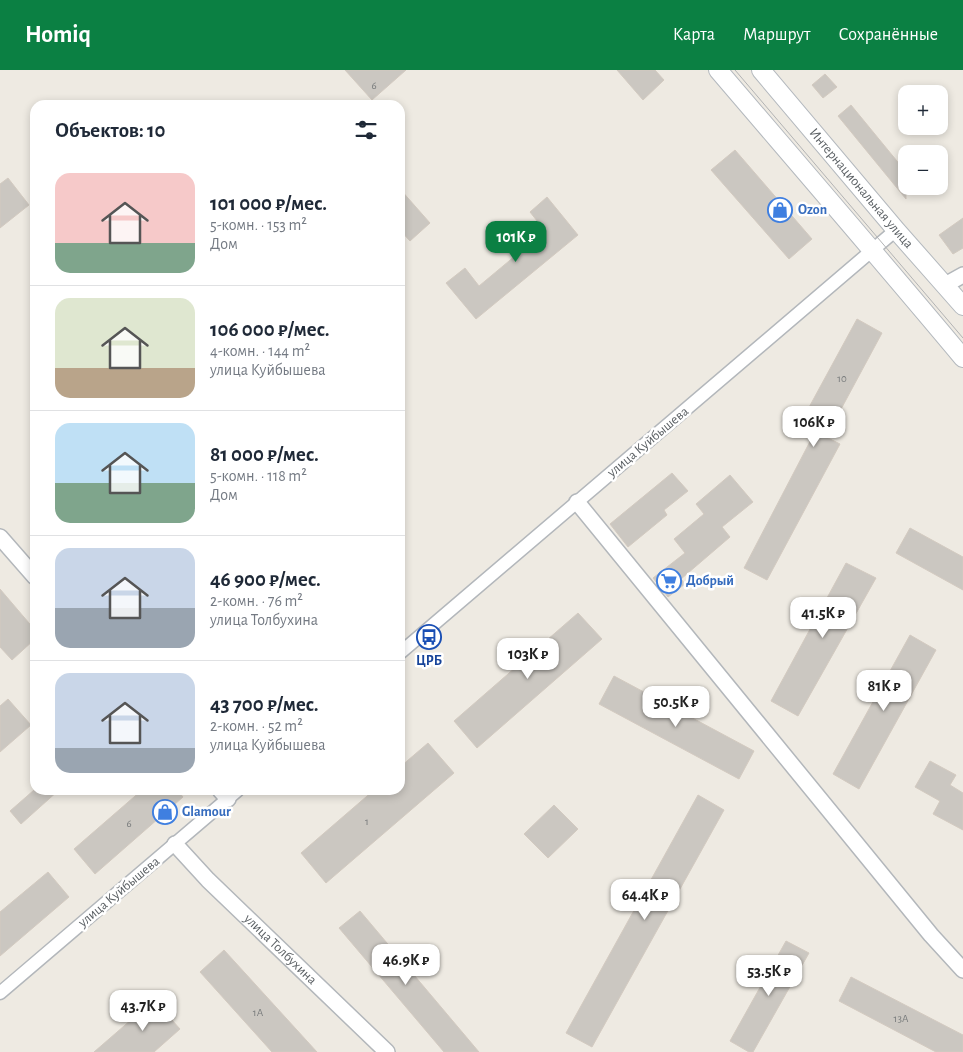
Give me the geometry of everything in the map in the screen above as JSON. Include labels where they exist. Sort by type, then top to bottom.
[{"type":"main road","points":[[718,70],[963,358]]},
{"type":"main road","name":"Интернациональная улица","points":[[761,70],[963,306]]},
{"type":"street","name":"улица Куйбышева","points":[[405,649],[896,230]]},
{"type":"street","points":[[945,285],[963,275]]},
{"type":"street","points":[[577,502],[925,928],[963,970]]},
{"type":"street","points":[[0,537],[30,571]]},
{"type":"street","name":"улица Куйбышева","points":[[0,993],[175,844],[227,795]]},
{"type":"street","name":"улица Толбухина","points":[[175,844],[208,880],[388,1052]]},
{"type":"building","points":[[345,70],[406,70],[372,100]]},
{"type":"building","points":[[617,70],[655,70],[664,80],[643,100]]},
{"type":"building","points":[[825,74],[837,87],[823,98],[812,85]]},
{"type":"building","points":[[851,105],[898,162],[898,189],[838,116]]},
{"type":"building","points":[[735,150],[812,239],[789,259],[711,170]]},
{"type":"building","points":[[8,178],[29,205],[0,228],[0,184]]},
{"type":"building","points":[[405,195],[430,223],[410,241],[405,236]]},
{"type":"building","points":[[547,197],[578,235],[476,319],[446,283],[465,268],[479,286],[545,231],[530,212]]},
{"type":"building","points":[[963,218],[963,248],[953,254],[939,235]]},
{"type":"building","points":[[857,319],[882,333],[826,437],[840,444],[767,580],[744,568],[816,430],[801,422]]},
{"type":"building","points":[[672,473],[688,491],[664,510],[667,515],[628,547],[610,524]]},
{"type":"building","points":[[730,475],[753,502],[722,527],[730,537],[681,579],[685,584],[668,597],[653,578],[685,553],[674,539],[704,514],[696,504]]},
{"type":"building","points":[[910,528],[963,557],[963,590],[896,553]]},
{"type":"building","points":[[846,563],[876,578],[798,716],[771,701]]},
{"type":"building","points":[[0,589],[30,624],[30,644],[12,660],[0,647]]},
{"type":"building","points":[[578,613],[602,639],[477,748],[454,721]]},
{"type":"building","points":[[910,635],[936,650],[859,789],[833,774]]},
{"type":"building","points":[[614,676],[754,751],[739,779],[599,704]]},
{"type":"building","points":[[8,699],[30,726],[0,752],[0,706]]},
{"type":"building","points":[[428,743],[454,773],[326,883],[301,853],[368,795],[405,795],[405,763]]},
{"type":"building","points":[[930,761],[956,775],[950,785],[963,793],[963,830],[933,814],[940,801],[915,787]]},
{"type":"building","points":[[30,794],[53,795],[21,824],[10,811]]},
{"type":"building","points":[[136,795],[181,795],[183,797],[95,874],[74,849]]},
{"type":"building","points":[[698,795],[724,810],[592,1047],[566,1033]]},
{"type":"building","points":[[554,805],[578,829],[548,858],[524,834]]},
{"type":"building","points":[[48,872],[69,897],[0,956],[0,912]]},
{"type":"building","points":[[360,911],[479,1052],[444,1052],[339,928]]},
{"type":"building","points":[[786,941],[809,953],[753,1052],[749,1052],[730,1041]]},
{"type":"building","points":[[224,950],[317,1052],[272,1052],[200,972]]},
{"type":"building","points":[[851,977],[963,1035],[963,1052],[936,1052],[839,1001]]},
{"type":"building","points":[[154,1000],[180,1029],[154,1052],[94,1052]]},
{"type":"tram line","points":[[735,70],[963,338]]},
{"type":"place","name":"Ozon","points":[[780,210]]},
{"type":"place","name":"Добрый","points":[[669,581]]},
{"type":"place","name":"ЦРБ","points":[[429,637]]},
{"type":"place","name":"Glamour","points":[[165,812]]}]
